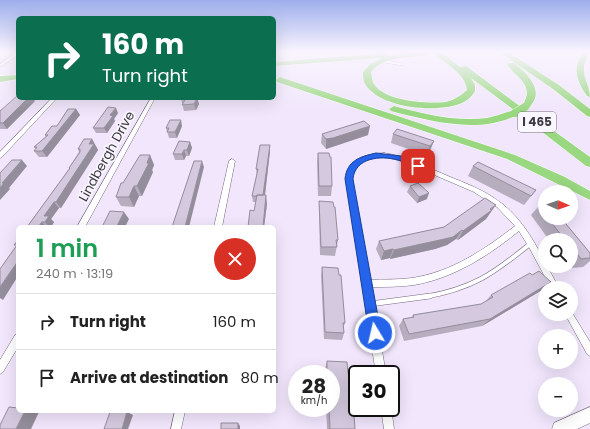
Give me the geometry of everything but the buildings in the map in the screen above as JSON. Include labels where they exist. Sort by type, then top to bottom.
[{"type":"highway","points":[[369,72],[367,78],[371,86],[386,96],[403,102],[427,106],[447,105],[463,99],[471,91],[469,81],[461,72]]},
{"type":"highway","name":"I 465","points":[[469,72],[590,163]]},
{"type":"highway","points":[[471,72],[483,82]]},
{"type":"highway","points":[[277,80],[434,119],[479,122],[498,119],[516,113],[530,102],[532,95],[528,82],[519,72]]},
{"type":"highway","name":"I 465","points":[[533,72],[556,87],[590,114]]},
{"type":"highway","points":[[579,72],[583,83],[590,94]]},
{"type":"highway","points":[[0,78],[16,77]]},
{"type":"highway","points":[[277,80],[511,157],[590,196]]},
{"type":"highway","points":[[0,86],[16,85]]},
{"type":"main road","points":[[560,429],[590,415]]},
{"type":"street","points":[[0,156],[53,100]]},
{"type":"street","name":"Lindbergh Drive","points":[[82,225],[152,100]]},
{"type":"street","points":[[380,365],[349,179],[350,171],[354,164],[365,158],[386,155],[399,158],[487,196],[506,210],[520,226],[551,281]]},
{"type":"street","points":[[218,225],[232,161]]},
{"type":"street","points":[[367,284],[413,281],[451,271],[490,250],[520,226]]},
{"type":"street","points":[[573,321],[590,352]]},
{"type":"street","points":[[0,369],[16,341]]},
{"type":"street","points":[[176,429],[180,413]]},
{"type":"street","points":[[388,417],[390,429]]},
{"type":"lane","points":[[370,304],[432,297],[460,289],[496,271],[530,244]]},
{"type":"route","points":[[375,333],[349,174],[354,164],[358,161],[376,155],[386,155],[399,158],[418,166]]}]
